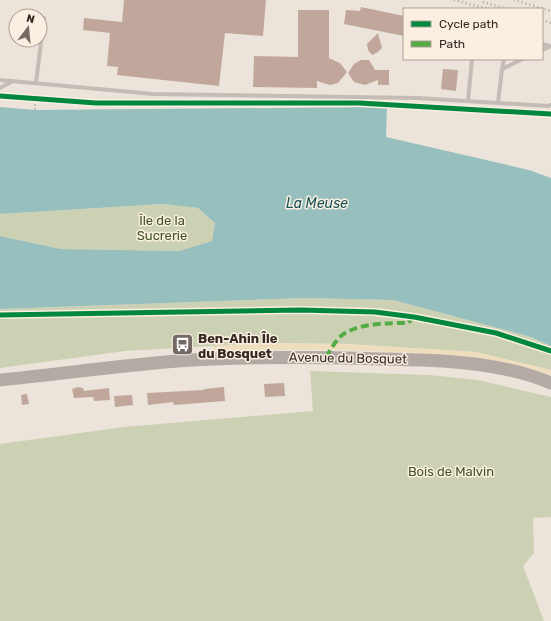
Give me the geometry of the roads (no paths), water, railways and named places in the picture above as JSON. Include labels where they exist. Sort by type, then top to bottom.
[{"type":"main road","name":"Avenue du Bosquet","points":[[0,380],[178,361],[290,356],[412,360],[488,366],[537,377],[551,383]]},
{"type":"lane","points":[[36,83],[40,48]]},
{"type":"lane","points":[[468,101],[472,60]]},
{"type":"lane","points":[[498,103],[504,60]]},
{"type":"lane","points":[[502,69],[520,60]]},
{"type":"lane","points":[[0,80],[153,94],[418,98],[550,106]]},
{"type":"lane","points":[[0,88],[14,81]]},
{"type":"water","name":"La Meuse","points":[[0,107],[35,110],[387,107],[386,137],[529,170],[551,178],[551,346],[531,337],[393,300],[304,298],[0,309],[0,236],[61,249],[179,251],[212,241],[215,223],[198,208],[163,204],[0,214]]},
{"type":"railway","points":[[454,0],[485,8]]},
{"type":"railway","points":[[514,0],[541,8]]},
{"type":"railway","points":[[483,2],[504,8]]},
{"type":"railway","points":[[543,9],[551,11]]},
{"type":"railway","points":[[543,20],[551,23]]},
{"type":"place","name":"Ben-Ahin Île du Bosquet","points":[[183,345]]},
{"type":"park label","name":"Île de la Sucrerie","points":[[162,228]]},
{"type":"park label","name":"Bois de Malvin","points":[[451,471]]}]
